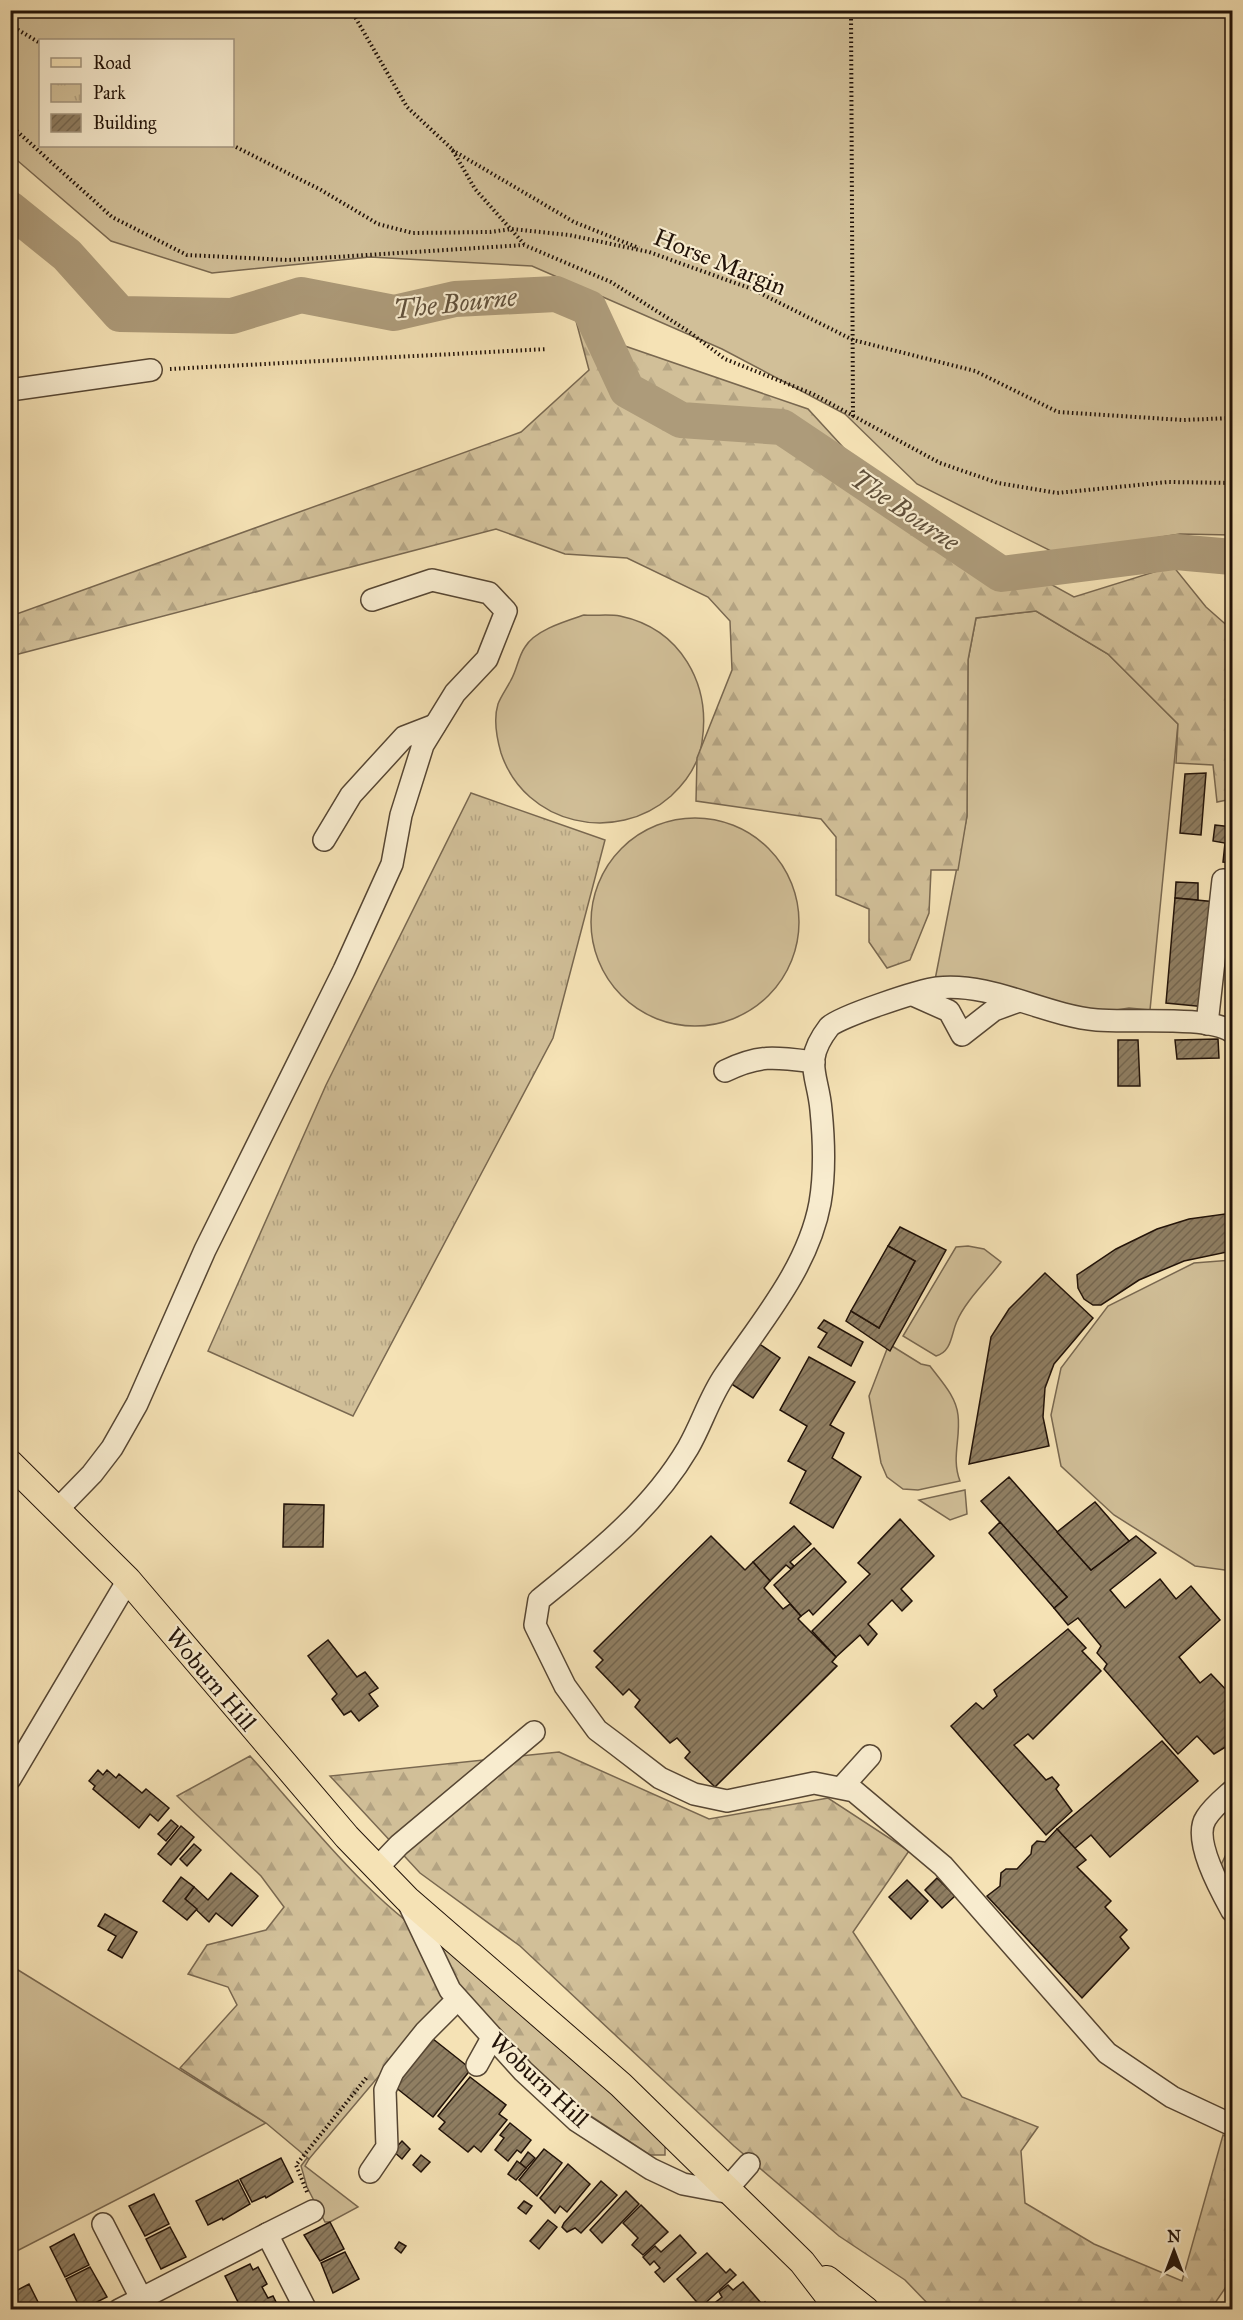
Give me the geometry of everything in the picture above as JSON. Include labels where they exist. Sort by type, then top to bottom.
[{"type":"main road","name":"Woburn Hill","points":[[10,1463],[128,1580],[347,1837],[407,1899],[621,2085],[802,2262],[866,2310]]},
{"type":"main road","name":"Woburn Hill","points":[[802,2262],[839,2310]]},
{"type":"street","points":[[10,390],[151,370]]},
{"type":"street","points":[[58,1509],[93,1474],[112,1448],[137,1404],[205,1250],[344,970],[392,864],[407,795],[423,745],[455,693],[487,659],[506,611],[489,593],[432,580],[372,600]]},
{"type":"street","points":[[324,840],[351,795],[404,737],[435,725]]},
{"type":"street","points":[[1208,1024],[1223,880]]},
{"type":"street","points":[[1232,1031],[1224,1026],[1208,1024],[1086,1019],[1053,1013],[970,988],[935,988],[832,1024],[818,1043],[814,1062],[814,1084],[821,1107],[823,1169],[820,1205],[794,1276],[714,1391],[688,1448],[667,1477],[621,1534],[539,1600],[535,1625],[565,1686],[597,1730],[660,1778],[694,1794],[727,1801],[814,1783],[854,1791],[943,1866],[1107,2054],[1172,2097],[1233,2125]]},
{"type":"street","points":[[913,995],[949,1011],[962,1035],[994,1010],[1019,1001]]},
{"type":"street","points":[[725,1071],[750,1059],[784,1058],[814,1062]]},
{"type":"street","points":[[10,1779],[128,1580]]},
{"type":"street","points":[[378,1868],[399,1845],[534,1732]]},
{"type":"street","points":[[842,1787],[870,1756]]},
{"type":"street","points":[[1233,1791],[1204,1819],[1200,1836],[1221,1890],[1233,1911]]},
{"type":"street","name":"Woburn Hill","points":[[407,1899],[450,1990],[492,2038],[577,2121],[618,2149],[683,2184],[729,2191]]},
{"type":"street","points":[[370,2172],[387,2147],[385,2090],[393,2072],[425,2032],[458,2000]]},
{"type":"street","points":[[478,2066],[492,2038]]},
{"type":"street","points":[[729,2191],[749,2164]]},
{"type":"street","points":[[119,2310],[313,2211]]},
{"type":"street","points":[[103,2224],[141,2298]]},
{"type":"street","points":[[267,2234],[306,2310]]},
{"type":"path","points":[[351,10],[407,107],[452,149],[574,222],[649,252]]},
{"type":"path","points":[[851,10],[853,417]]},
{"type":"path","points":[[1219,10],[1233,18]]},
{"type":"path","points":[[10,25],[39,42]]},
{"type":"path","points":[[10,125],[112,217],[187,255],[288,260],[524,245],[611,282],[688,331],[725,358],[813,394],[940,463],[998,483],[1058,493],[1168,482],[1233,483]]},
{"type":"path","name":"Horse Margin","points":[[234,146],[321,190],[378,224],[413,233],[490,232],[512,229],[569,235],[649,252],[752,289],[853,340],[975,371],[1058,412],[1183,420],[1233,418]]},
{"type":"path","points":[[452,149],[475,189],[524,245]]},
{"type":"path","points":[[151,370],[547,350]]},
{"type":"path","points":[[298,2169],[302,2180]]},
{"type":"green space","points":[[11,10],[1232,11],[1232,535],[1180,534],[1057,554],[917,484],[845,414],[722,349],[532,266],[370,257],[212,273],[111,241],[11,155]]},
{"type":"green space","points":[[575,317],[622,345],[808,409],[885,493],[1074,597],[1173,566],[1206,607],[1231,629],[1232,799],[1217,802],[1213,765],[1176,763],[1178,724],[1108,654],[1036,611],[976,618],[968,660],[967,816],[958,870],[931,870],[929,913],[910,960],[887,968],[869,942],[869,909],[836,895],[836,837],[821,819],[696,801],[697,758],[732,670],[730,621],[708,597],[627,558],[565,554],[496,529],[11,656],[11,616],[521,432],[589,370]]},
{"type":"green space","points":[[1036,611],[1108,654],[1178,724],[1150,1010],[1129,1008],[1104,1012],[934,985],[967,816],[968,660],[976,618]]},
{"type":"green space","points":[[584,615],[620,616],[660,633],[675,646],[687,662],[702,700],[704,720],[702,742],[691,772],[671,796],[649,811],[625,820],[599,823],[574,820],[551,811],[530,797],[513,778],[498,742],[496,723],[498,704],[525,647],[543,631]]},
{"type":"green space","points":[[471,793],[605,840],[553,1038],[353,1416],[208,1351],[326,1085]]},
{"type":"green space","points":[[695,818],[715,820],[735,826],[761,842],[775,856],[791,882],[797,902],[799,922],[797,942],[791,962],[775,988],[761,1002],[735,1018],[715,1024],[695,1026],[675,1024],[655,1018],[629,1002],[615,988],[599,962],[593,942],[591,922],[593,902],[599,882],[615,856],[629,842],[655,826],[675,820]]},
{"type":"green space","points":[[968,1246],[984,1249],[1001,1262],[961,1313],[948,1347],[936,1356],[903,1336],[956,1247]]},
{"type":"green space","points":[[1232,1260],[1232,1571],[1195,1566],[1114,1515],[1061,1466],[1051,1415],[1061,1368],[1108,1306],[1194,1263]]},
{"type":"green space","points":[[892,1346],[921,1364],[930,1366],[951,1395],[958,1415],[956,1464],[960,1481],[918,1490],[903,1489],[887,1477],[881,1463],[869,1396],[887,1349]]},
{"type":"green space","points":[[965,1490],[967,1514],[950,1520],[919,1500]]},
{"type":"green space","points":[[559,1752],[709,1819],[828,1798],[909,1851],[853,1932],[962,2097],[1038,2127],[1021,2151],[1025,2203],[1094,2244],[1182,2281],[1223,2135],[1232,2139],[1232,2278],[1211,2309],[933,2309],[905,2280],[839,2236],[734,2146],[520,1946],[420,1873],[330,1776]]},
{"type":"green space","points":[[250,1756],[342,1861],[394,1911],[446,1948],[665,2135],[665,2155],[650,2155],[580,2109],[448,1994],[309,2159],[266,2123],[180,2068],[237,2005],[228,1987],[188,1974],[207,1945],[266,1930],[284,1907],[261,1876],[177,1796]]},
{"type":"green space","points":[[1232,1842],[1232,1887],[1220,1867]]},
{"type":"green space","points":[[10,1965],[266,2123],[11,2254]]},
{"type":"green space","points":[[307,2158],[309,2159],[305,2166],[358,2207],[330,2222],[325,2222],[307,2187],[301,2166]]},
{"type":"building","points":[[1206,773],[1201,835],[1180,833],[1185,774]]},
{"type":"building","points":[[1215,825],[1232,827],[1232,863],[1223,862],[1225,843],[1213,841]]},
{"type":"building","points":[[1176,882],[1198,883],[1198,900],[1175,898]]},
{"type":"building","points":[[1175,898],[1217,902],[1206,1007],[1166,1003]]},
{"type":"building","points":[[1218,1039],[1219,1058],[1177,1059],[1175,1040]]},
{"type":"building","points":[[1118,1040],[1138,1040],[1140,1086],[1118,1086]]},
{"type":"building","points":[[1232,1213],[1232,1251],[1184,1261],[1139,1280],[1101,1305],[1093,1305],[1084,1299],[1078,1288],[1077,1275],[1116,1249],[1157,1229],[1189,1219]]},
{"type":"building","points":[[900,1227],[946,1250],[890,1351],[846,1321],[851,1311],[879,1328],[915,1261],[888,1246]]},
{"type":"building","points":[[888,1246],[915,1261],[879,1328],[851,1311]]},
{"type":"building","points":[[1045,1273],[1093,1318],[1054,1364],[1045,1388],[1043,1417],[1049,1446],[969,1464],[991,1337],[1009,1309]]},
{"type":"building","points":[[824,1320],[863,1342],[851,1366],[818,1347],[827,1333],[818,1328]]},
{"type":"building","points":[[758,1343],[780,1358],[753,1398],[730,1383]]},
{"type":"building","points":[[809,1357],[855,1382],[830,1425],[844,1433],[832,1458],[861,1477],[833,1528],[790,1503],[806,1471],[788,1461],[807,1426],[780,1410]]},
{"type":"building","points":[[1009,1477],[1091,1570],[1136,1536],[1156,1553],[1110,1590],[1125,1608],[1160,1579],[1176,1599],[1191,1586],[1220,1620],[1179,1657],[1200,1683],[1211,1674],[1232,1696],[1232,1743],[1214,1754],[1197,1736],[1178,1754],[1104,1669],[1107,1664],[1097,1653],[1101,1646],[1078,1618],[1068,1625],[1054,1608],[1067,1597],[981,1501]]},
{"type":"building","points":[[1095,1502],[1129,1541],[1091,1570],[1057,1532]]},
{"type":"building","points":[[284,1504],[324,1505],[323,1547],[283,1547]]},
{"type":"building","points":[[900,1519],[934,1556],[901,1589],[912,1601],[902,1611],[892,1600],[868,1624],[877,1634],[868,1645],[860,1635],[836,1657],[812,1631],[870,1574],[858,1563]]},
{"type":"building","points":[[1000,1522],[1067,1597],[1054,1608],[989,1533]]},
{"type":"building","points":[[794,1526],[811,1544],[790,1562],[794,1566],[791,1569],[786,1565],[770,1581],[753,1562]]},
{"type":"building","points":[[711,1536],[745,1570],[753,1562],[770,1581],[764,1588],[783,1609],[790,1604],[801,1616],[798,1619],[836,1657],[832,1662],[837,1666],[715,1787],[685,1758],[690,1752],[677,1738],[670,1743],[635,1707],[640,1700],[629,1689],[623,1695],[596,1667],[603,1660],[594,1651]]},
{"type":"building","points":[[814,1548],[846,1582],[813,1615],[809,1610],[801,1616],[774,1585]]},
{"type":"building","points":[[1068,1629],[1086,1648],[1082,1651],[1101,1671],[1033,1739],[1028,1734],[1014,1745],[1046,1780],[1052,1777],[1059,1785],[1056,1789],[1072,1811],[1046,1835],[951,1726],[976,1703],[983,1709],[997,1696],[994,1690]]},
{"type":"building","points":[[328,1640],[357,1677],[365,1672],[378,1688],[369,1694],[378,1706],[359,1721],[351,1711],[344,1715],[332,1699],[337,1694],[308,1656]]},
{"type":"building","points":[[1162,1741],[1198,1781],[1110,1857],[1091,1835],[1074,1849],[1057,1829]]},
{"type":"building","points":[[98,1770],[103,1775],[107,1770],[116,1778],[119,1774],[142,1793],[146,1789],[169,1808],[158,1821],[150,1814],[139,1828],[93,1789],[95,1786],[89,1781]]},
{"type":"building","points":[[171,1820],[178,1826],[166,1841],[158,1834]]},
{"type":"building","points":[[181,1826],[194,1837],[171,1865],[158,1854]]},
{"type":"building","points":[[1057,1829],[1086,1860],[1077,1867],[1111,1901],[1105,1907],[1127,1930],[1120,1937],[1129,1948],[1082,1998],[987,1896],[1000,1886],[1001,1873],[1006,1869],[1017,1869],[1031,1854],[1032,1846],[1037,1841],[1045,1842]]},
{"type":"building","points":[[194,1844],[201,1850],[187,1866],[180,1859]]},
{"type":"building","points":[[231,1873],[258,1896],[232,1926],[216,1913],[209,1922],[185,1899],[194,1887],[208,1900]]},
{"type":"building","points":[[181,1877],[194,1887],[185,1899],[197,1909],[187,1920],[163,1901]]},
{"type":"building","points":[[937,1878],[955,1896],[942,1908],[925,1890]]},
{"type":"building","points":[[907,1880],[928,1901],[911,1919],[889,1897]]},
{"type":"building","points":[[105,1914],[137,1932],[122,1958],[108,1950],[116,1936],[98,1926]]},
{"type":"building","points":[[428,2035],[471,2069],[433,2117],[390,2083]]},
{"type":"building","points":[[470,2077],[506,2105],[499,2114],[507,2120],[481,2152],[474,2146],[468,2152],[439,2129],[445,2122],[438,2116]]},
{"type":"building","points":[[510,2123],[531,2140],[521,2153],[517,2150],[508,2161],[495,2150],[504,2138],[500,2135]]},
{"type":"building","points":[[402,2141],[410,2149],[402,2159],[393,2151]]},
{"type":"building","points":[[544,2149],[562,2163],[537,2196],[519,2180]]},
{"type":"building","points":[[528,2152],[535,2158],[526,2168],[520,2163]]},
{"type":"building","points":[[421,2155],[430,2162],[421,2172],[413,2165]]},
{"type":"building","points":[[281,2158],[293,2182],[266,2198],[265,2196],[252,2202],[240,2179]]},
{"type":"building","points":[[517,2161],[526,2168],[516,2180],[508,2174]]},
{"type":"building","points":[[568,2164],[590,2184],[567,2212],[560,2206],[555,2213],[540,2198]]},
{"type":"building","points":[[238,2180],[250,2204],[223,2220],[222,2218],[208,2225],[196,2201]]},
{"type":"building","points":[[601,2181],[617,2195],[581,2233],[575,2228],[567,2232],[562,2227],[564,2223]]},
{"type":"building","points":[[626,2191],[639,2204],[602,2243],[590,2230]]},
{"type":"building","points":[[154,2194],[169,2224],[145,2236],[129,2206]]},
{"type":"building","points":[[524,2201],[532,2206],[526,2214],[518,2208]]},
{"type":"building","points":[[641,2205],[668,2232],[643,2255],[632,2245],[638,2238],[623,2223]]},
{"type":"building","points":[[548,2220],[557,2227],[539,2249],[530,2241]]},
{"type":"building","points":[[330,2222],[344,2249],[320,2261],[304,2235]]},
{"type":"building","points":[[170,2227],[186,2257],[161,2269],[146,2239]]},
{"type":"building","points":[[74,2234],[89,2265],[65,2277],[50,2247]]},
{"type":"building","points":[[680,2235],[696,2253],[664,2282],[655,2272],[660,2268],[654,2261],[650,2265],[643,2257],[655,2246],[661,2252]]},
{"type":"building","points":[[399,2242],[406,2246],[401,2253],[395,2248]]},
{"type":"building","points":[[345,2252],[359,2279],[333,2293],[321,2263]]},
{"type":"building","points":[[707,2253],[726,2273],[730,2269],[736,2275],[701,2307],[677,2279]]},
{"type":"building","points":[[250,2264],[253,2270],[258,2267],[267,2284],[262,2287],[268,2298],[273,2296],[280,2310],[242,2310],[225,2276]]},
{"type":"building","points":[[90,2267],[107,2297],[81,2310],[66,2279]]},
{"type":"building","points":[[743,2282],[761,2303],[753,2310],[708,2308],[722,2297],[719,2292],[728,2285],[733,2290]]},
{"type":"building","points":[[29,2284],[42,2310],[10,2310],[10,2294]]},
{"type":"building","points":[[765,2302],[771,2310],[757,2310]]},
{"type":"building","points":[[199,2303],[203,2310],[192,2310],[191,2308]]},
{"type":"waterway","name":"The Bourne","points":[[10,209],[67,255],[120,314],[232,316],[301,295],[394,313],[455,299],[556,294],[589,308],[627,390],[681,420],[782,427],[1001,574],[1176,552],[1232,557]]}]
